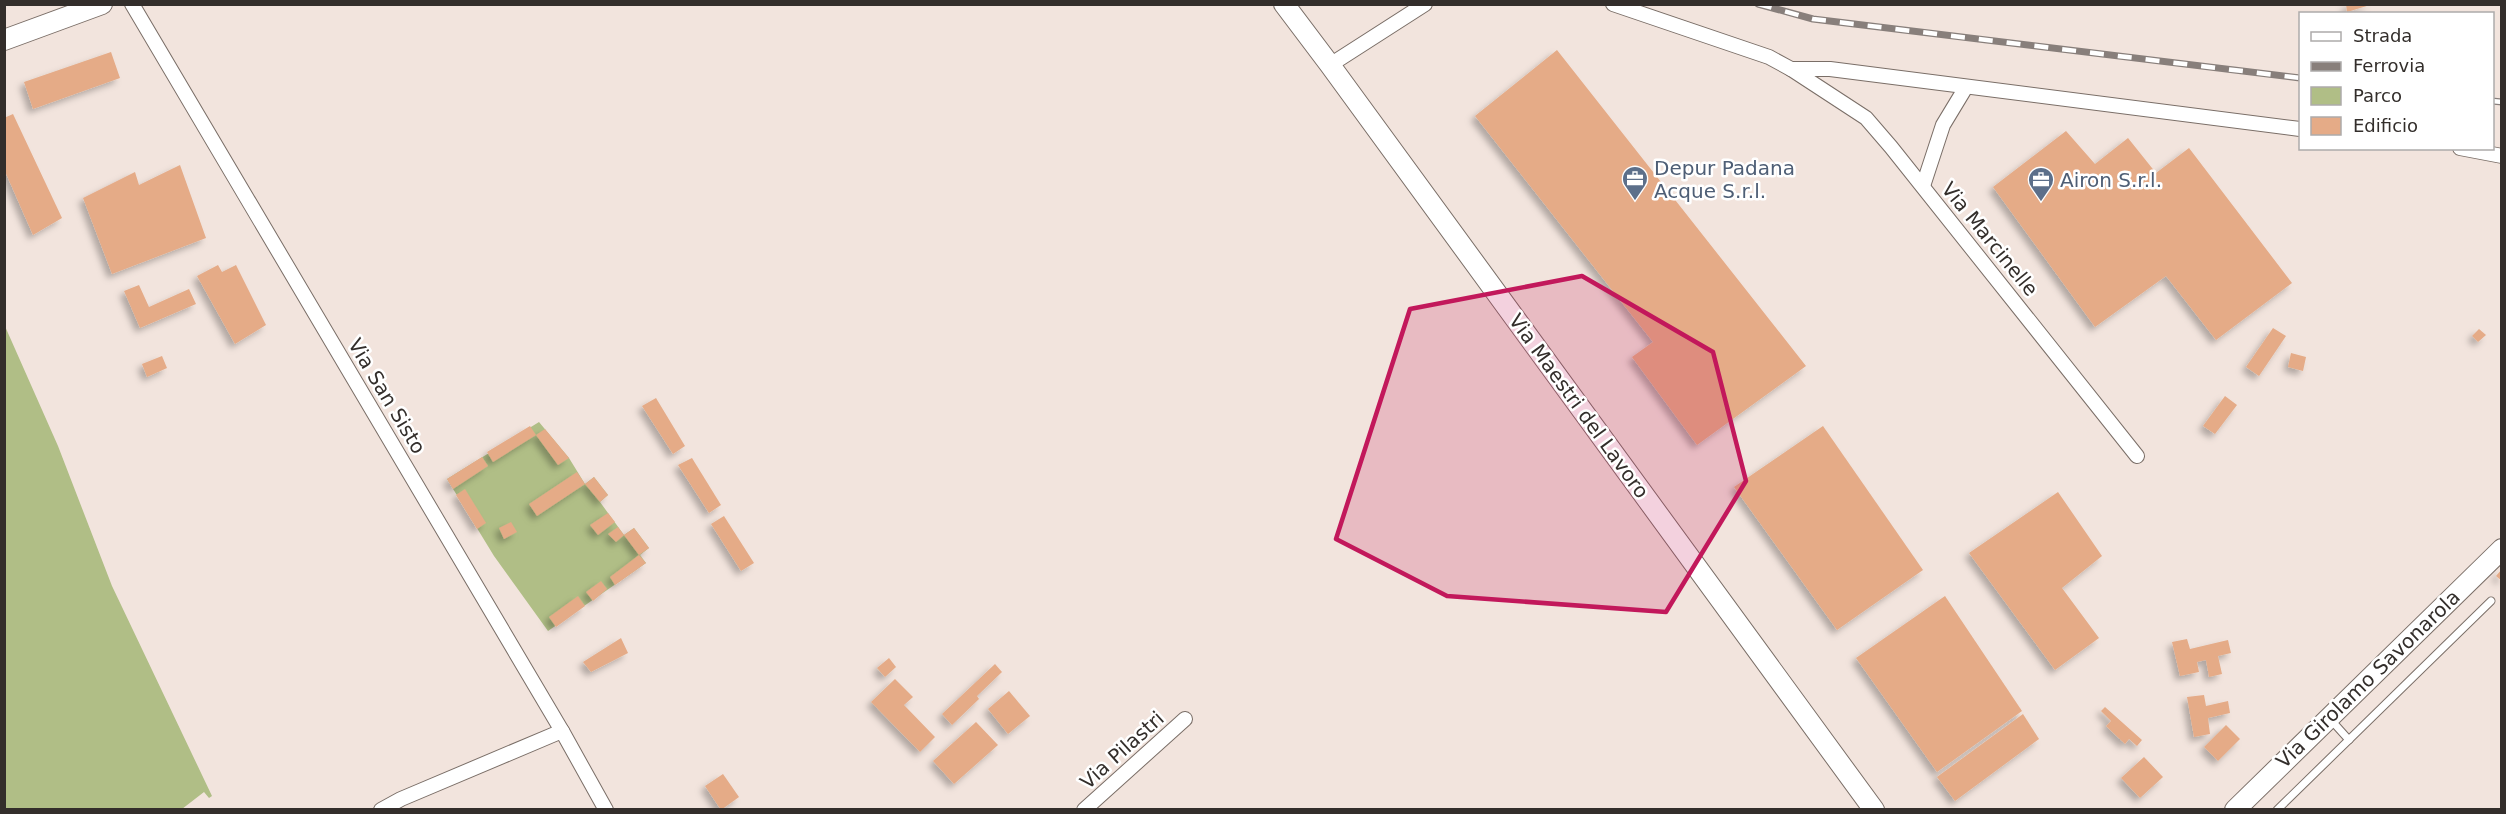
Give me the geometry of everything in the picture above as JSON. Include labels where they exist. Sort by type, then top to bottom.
[{"type":"street","points":[[4,40],[102,4]]},
{"type":"street","name":"Via San Sisto","points":[[132,4],[562,731],[606,810]]},
{"type":"street","name":"Via Maestri del Lavoro","points":[[1284,4],[1874,810]]},
{"type":"street","points":[[1330,65],[1425,4]]},
{"type":"street","name":"Via Marcinelle","points":[[1613,4],[1769,57],[1866,118],[1923,186],[2137,456]]},
{"type":"street","name":"Via Marcinelle","points":[[1791,69],[1830,69],[2299,129]]},
{"type":"street","points":[[1923,186],[1943,124],[1966,87]]},
{"type":"street","points":[[2470,150],[2502,156]]},
{"type":"street","name":"Via Girolamo Savonarola","points":[[2235,810],[2502,549]]},
{"type":"street","name":"Via Pilastri","points":[[1084,810],[1185,719]]},
{"type":"street","points":[[381,810],[400,799],[562,731]]},
{"type":"lane","points":[[2277,810],[2491,601]]},
{"type":"lane","points":[[2329,718],[2349,740]]},
{"type":"highlighted area","points":[[1582,276],[1713,352],[1746,481],[1666,612],[1447,596],[1336,539],[1410,309]]},
{"type":"green space","points":[[4,324],[58,446],[112,586],[212,796],[209,798],[204,792],[182,809],[5,809]]},
{"type":"green space","points":[[539,422],[569,458],[585,484],[594,477],[608,495],[600,502],[624,535],[634,528],[649,548],[640,555],[646,563],[548,631],[494,556],[447,479]]},
{"type":"building","points":[[2346,4],[2370,4],[2370,5],[2347,12]]},
{"type":"building","points":[[1557,50],[1806,366],[1697,445],[1632,357],[1653,342],[1475,116]]},
{"type":"building","points":[[111,52],[120,78],[33,109],[24,82]]},
{"type":"building","points":[[13,114],[62,218],[33,235],[4,169],[4,118]]},
{"type":"building","points":[[2066,131],[2095,164],[2128,138],[2156,173],[2189,148],[2292,283],[2216,340],[2166,276],[2095,327],[1993,187]]},
{"type":"building","points":[[180,165],[206,238],[112,274],[83,198],[135,172],[139,185]]},
{"type":"building","points":[[218,265],[222,272],[236,265],[266,325],[235,344],[197,276]]},
{"type":"building","points":[[139,285],[149,307],[189,289],[196,304],[140,328],[124,291]]},
{"type":"building","points":[[2273,328],[2286,336],[2259,376],[2246,367]]},
{"type":"building","points":[[2479,329],[2486,335],[2478,342],[2472,336]]},
{"type":"building","points":[[2291,353],[2306,357],[2303,371],[2288,367]]},
{"type":"building","points":[[162,356],[167,368],[147,377],[142,364]]},
{"type":"building","points":[[2225,396],[2237,405],[2215,434],[2203,426]]},
{"type":"building","points":[[656,398],[685,446],[673,454],[642,406]]},
{"type":"building","points":[[530,426],[536,435],[493,462],[487,452]]},
{"type":"building","points":[[1823,426],[1923,570],[1837,630],[1734,487]]},
{"type":"building","points":[[545,429],[569,458],[558,465],[536,435]]},
{"type":"building","points":[[482,457],[488,466],[453,489],[447,479]]},
{"type":"building","points":[[692,458],[721,505],[709,513],[678,465]]},
{"type":"building","points":[[577,472],[585,484],[537,516],[529,504]]},
{"type":"building","points":[[594,477],[608,495],[600,502],[585,484]]},
{"type":"building","points":[[465,489],[486,523],[477,529],[456,495]]},
{"type":"building","points":[[2058,492],[2102,556],[2062,588],[2099,638],[2055,670],[1969,553]]},
{"type":"building","points":[[608,513],[615,522],[598,535],[590,525]]},
{"type":"building","points":[[724,516],[754,563],[741,571],[711,524]]},
{"type":"building","points":[[511,522],[517,532],[504,539],[499,528]]},
{"type":"building","points":[[618,527],[624,535],[616,542],[608,534]]},
{"type":"building","points":[[634,528],[649,548],[639,555],[624,535]]},
{"type":"building","points":[[639,555],[646,563],[615,585],[610,577]]},
{"type":"building","points":[[2502,569],[2502,581],[2496,576]]},
{"type":"building","points":[[601,581],[607,589],[593,601],[586,592]]},
{"type":"building","points":[[578,596],[585,606],[556,627],[549,617]]},
{"type":"building","points":[[1945,596],[2022,711],[1937,772],[1856,658]]},
{"type":"building","points":[[621,638],[628,653],[591,672],[583,662]]},
{"type":"building","points":[[2187,639],[2190,649],[2228,640],[2231,653],[2218,656],[2222,674],[2209,677],[2206,660],[2197,662],[2199,672],[2180,676],[2172,642]]},
{"type":"building","points":[[889,658],[896,667],[885,677],[877,668]]},
{"type":"building","points":[[995,664],[1002,672],[952,725],[942,714]]},
{"type":"building","points":[[895,679],[913,697],[904,705],[935,737],[920,752],[871,702]]},
{"type":"building","points":[[1009,691],[1030,716],[1008,734],[988,709]]},
{"type":"building","points":[[2204,695],[2206,706],[2228,701],[2230,713],[2208,718],[2210,734],[2194,737],[2187,697]]},
{"type":"building","points":[[2105,707],[2142,740],[2137,746],[2129,739],[2125,744],[2106,726],[2111,721],[2101,711]]},
{"type":"building","points":[[2023,714],[2039,739],[1955,801],[1937,777]]},
{"type":"building","points":[[976,722],[998,745],[954,784],[933,761]]},
{"type":"building","points":[[2226,725],[2240,739],[2218,761],[2204,747]]},
{"type":"building","points":[[2144,757],[2163,777],[2140,798],[2121,778]]},
{"type":"building","points":[[723,774],[739,797],[721,810],[705,786]]},
{"type":"railway","points":[[1758,4],[1813,19],[2299,78]]},
{"type":"railway","points":[[2494,101],[2502,102]]},
{"type":"place","name":"Depur Padana Acque S.r.l.","points":[[1635,202]]},
{"type":"place","name":"Airon S.r.l.","points":[[2041,203]]}]
